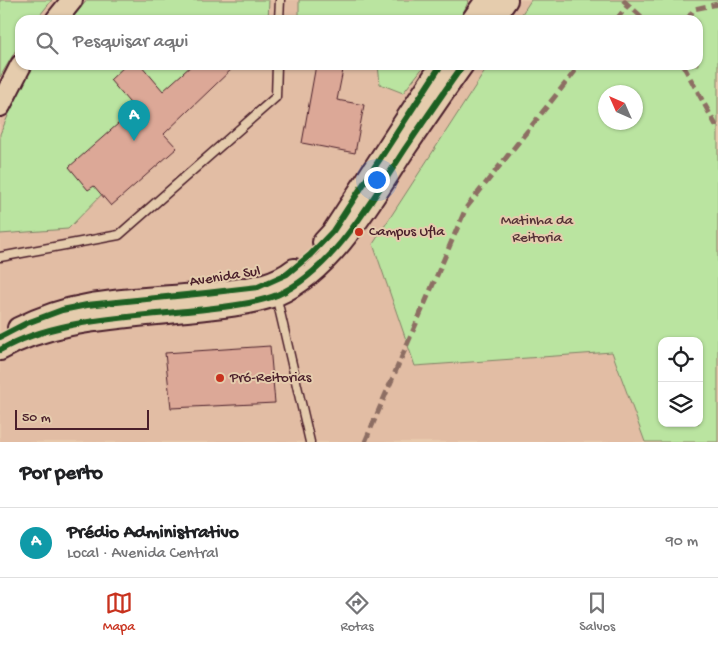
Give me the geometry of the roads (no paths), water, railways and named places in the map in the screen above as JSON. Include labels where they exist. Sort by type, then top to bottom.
[{"type":"street","points":[[60,15],[72,0]]},
{"type":"street","points":[[476,15],[486,0]]},
{"type":"street","points":[[496,15],[507,0]]},
{"type":"street","points":[[0,106],[18,70]]},
{"type":"street","name":"Avenida Sul","points":[[274,288],[333,231],[438,70]]},
{"type":"street","name":"Avenida Sul","points":[[0,350],[12,343],[58,327],[113,318],[200,310],[249,302],[274,288],[299,282],[324,261],[358,221],[460,70]]},
{"type":"street","name":"Avenida Sul","points":[[0,337],[27,323],[79,306],[258,287],[274,288]]},
{"type":"lane","points":[[279,15],[280,0]]},
{"type":"lane","points":[[0,257],[119,235],[276,97],[277,70]]},
{"type":"lane","points":[[274,288],[310,442]]},
{"type":"place","name":"Prédio Administrativo","points":[[134,141]]},
{"type":"place","name":"Campus Ufla","points":[[359,232]]},
{"type":"place","name":"Pró-Reitorias","points":[[220,378]]},
{"type":"park label","name":"Matinha da Reitoria","points":[[537,230]]}]
